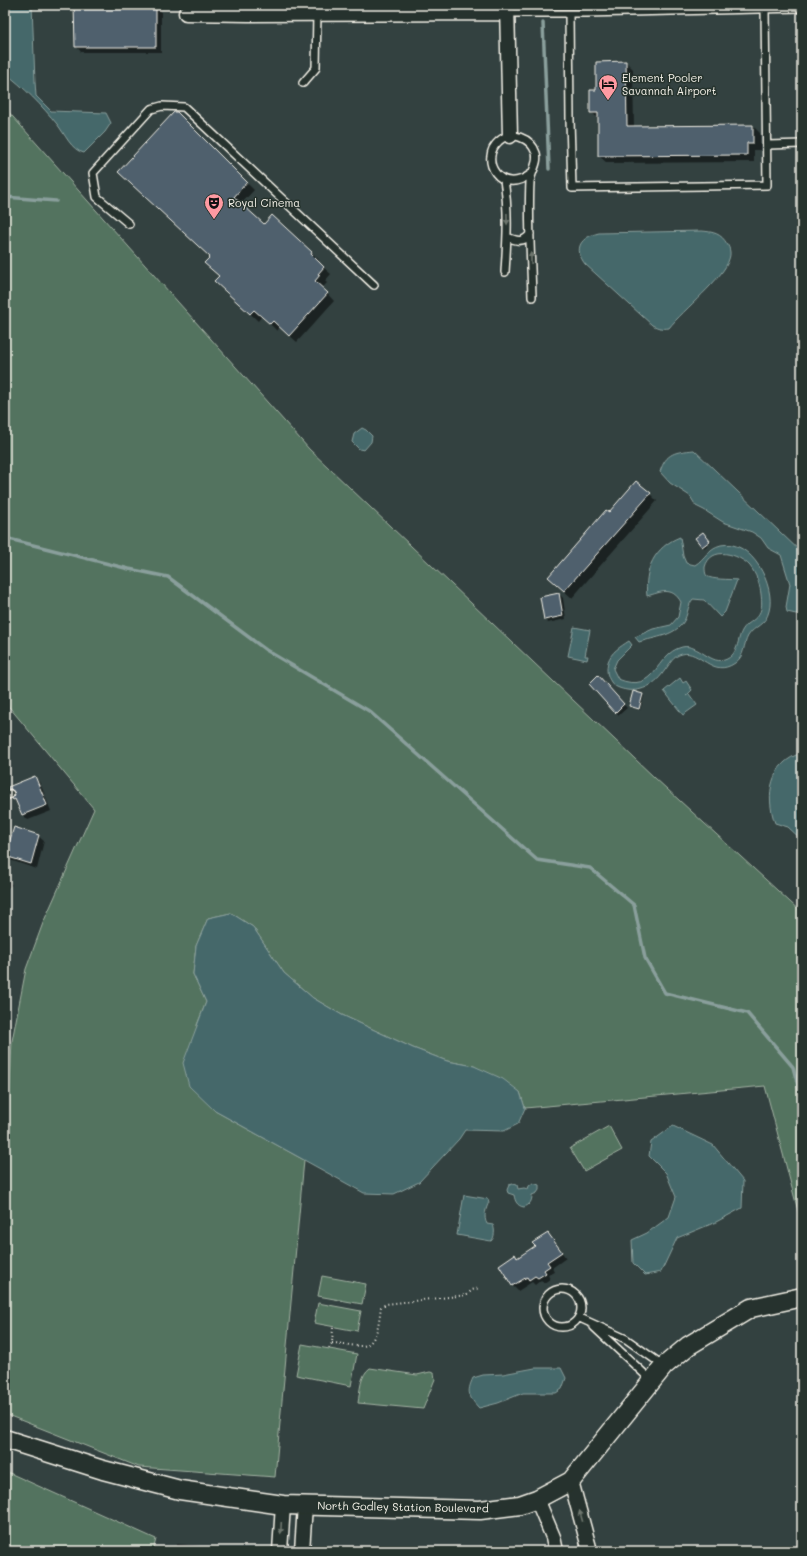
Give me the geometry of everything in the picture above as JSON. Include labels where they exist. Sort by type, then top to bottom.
[{"type":"street","points":[[186,13],[317,14],[507,9],[510,136]]},
{"type":"street","name":"North Godley Station Boulevard","points":[[5,1439],[103,1470],[180,1490],[282,1505],[480,1510],[520,1505],[536,1500],[571,1481],[664,1366],[688,1346],[750,1308],[802,1297]]},
{"type":"street","points":[[571,1481],[590,1551]]},
{"type":"street","points":[[536,1500],[553,1537],[556,1551]]},
{"type":"street","points":[[280,1551],[282,1505]]},
{"type":"street","points":[[302,1551],[305,1505]]},
{"type":"lane","points":[[507,9],[569,12],[802,8]]},
{"type":"lane","points":[[569,12],[572,188],[767,185],[768,145],[765,9]]},
{"type":"lane","points":[[303,82],[316,68],[317,14]]},
{"type":"lane","points":[[129,224],[98,197],[93,173],[151,109],[162,106],[184,107],[374,285]]},
{"type":"lane","points":[[531,174],[523,180],[514,182],[504,180],[495,172],[490,161],[492,150],[499,140],[510,136],[521,137],[530,143],[536,153],[536,164],[531,174],[529,197],[532,297]]},
{"type":"lane","points":[[768,145],[802,144]]},
{"type":"lane","points":[[504,180],[507,196],[508,237],[505,272]]},
{"type":"lane","points":[[508,237],[514,241],[521,241],[527,239],[530,234]]},
{"type":"lane","points":[[566,1289],[574,1293],[580,1300],[582,1309],[580,1318],[573,1325],[564,1328],[555,1327],[547,1321],[543,1313],[543,1303],[548,1295],[556,1290],[566,1289]]},
{"type":"lane","points":[[580,1318],[626,1339],[664,1366]]},
{"type":"lane","points":[[589,1322],[652,1381]]},
{"type":"path","points":[[332,1343],[362,1346],[370,1342],[374,1337],[381,1307],[386,1304],[467,1295],[472,1290],[480,1288]]},
{"type":"path","points":[[328,1348],[332,1343],[332,1327]]},
{"type":"green space","points":[[5,108],[309,449],[655,778],[802,913],[802,1226],[765,1086],[525,1108],[520,1092],[474,1066],[447,1061],[413,1048],[342,1015],[313,998],[284,973],[253,927],[231,913],[208,918],[196,946],[193,974],[206,1002],[197,1025],[215,1111],[304,1160],[275,1477],[139,1467],[5,1414],[7,1147],[12,1041],[26,969],[43,923],[94,809],[5,702]]},
{"type":"green space","points":[[609,1126],[622,1150],[584,1171],[570,1148]]},
{"type":"green space","points":[[322,1276],[366,1284],[362,1304],[318,1296]]},
{"type":"green space","points":[[318,1303],[361,1311],[357,1331],[314,1323]]},
{"type":"green space","points":[[302,1344],[357,1354],[351,1386],[296,1375]]},
{"type":"green space","points":[[370,1368],[417,1375],[430,1372],[434,1373],[435,1379],[423,1409],[358,1403],[362,1379]]},
{"type":"green space","points":[[5,1471],[156,1539],[153,1551],[5,1551]]},
{"type":"water","points":[[5,5],[32,5],[36,96],[51,111],[106,113],[111,123],[105,132],[84,153],[75,149],[57,124],[39,104],[19,84],[5,73]]},
{"type":"water","points":[[702,231],[719,235],[725,240],[729,249],[729,259],[726,267],[712,284],[669,328],[660,328],[652,325],[585,264],[581,258],[579,248],[583,240],[599,233]]},
{"type":"water","points":[[362,428],[372,436],[371,442],[364,450],[359,449],[352,442],[354,434]]},
{"type":"water","points":[[694,450],[802,553],[802,611],[796,614],[787,612],[786,607],[790,584],[781,555],[768,548],[761,538],[752,532],[723,522],[696,506],[690,496],[670,483],[660,472],[665,460],[672,454]]},
{"type":"water","points":[[680,537],[683,556],[686,563],[695,565],[710,551],[721,545],[732,545],[742,549],[751,556],[765,577],[769,589],[770,601],[767,616],[746,639],[741,657],[735,663],[727,667],[720,668],[713,666],[695,656],[682,654],[674,658],[658,679],[649,686],[638,690],[618,688],[612,684],[609,677],[607,670],[608,662],[609,658],[619,648],[629,641],[632,645],[617,660],[613,669],[618,679],[631,683],[641,682],[648,678],[673,651],[682,647],[694,648],[716,660],[721,661],[727,659],[732,656],[735,651],[741,632],[756,618],[760,612],[762,604],[760,587],[750,566],[733,555],[719,554],[708,560],[705,571],[706,575],[716,579],[737,580],[725,612],[720,617],[704,600],[693,599],[685,619],[677,629],[665,635],[639,642],[635,637],[653,629],[671,625],[678,617],[681,602],[678,597],[670,592],[662,592],[647,596],[646,586],[649,569],[657,553],[671,541]]},
{"type":"water","points":[[574,627],[590,630],[585,656],[588,656],[587,660],[568,656]]},
{"type":"water","points":[[680,678],[683,683],[686,681],[692,690],[686,696],[689,694],[697,705],[683,715],[664,691]]},
{"type":"water","points":[[802,753],[802,840],[788,827],[775,823],[770,802],[773,781],[777,772],[791,757]]},
{"type":"water","points":[[231,913],[253,927],[284,973],[313,998],[342,1015],[413,1048],[447,1061],[474,1066],[503,1079],[520,1092],[525,1108],[518,1124],[504,1131],[465,1130],[459,1139],[419,1182],[394,1194],[364,1193],[215,1111],[189,1086],[183,1063],[206,1002],[193,974],[196,946],[208,918]]},
{"type":"water","points":[[673,1126],[713,1145],[743,1181],[742,1208],[716,1222],[677,1238],[661,1272],[645,1275],[633,1263],[632,1240],[647,1233],[669,1217],[676,1197],[666,1173],[649,1156],[651,1142]]},
{"type":"water","points":[[533,1183],[539,1185],[539,1190],[537,1193],[532,1195],[532,1199],[528,1205],[524,1207],[518,1204],[514,1195],[508,1193],[507,1190],[509,1185],[513,1184],[517,1185],[518,1189],[528,1189]]},
{"type":"water","points":[[464,1195],[488,1199],[489,1202],[485,1218],[487,1224],[493,1225],[494,1227],[494,1236],[491,1241],[457,1235]]},
{"type":"water","points":[[535,1368],[561,1368],[566,1378],[562,1389],[556,1393],[523,1393],[498,1403],[479,1408],[471,1398],[469,1391],[473,1378],[483,1375],[503,1374]]},
{"type":"building","points":[[74,5],[156,5],[156,47],[75,47]]},
{"type":"building","name":"Element Pooler Savannah Airport","points":[[626,61],[627,126],[753,125],[753,143],[747,143],[747,155],[598,156],[598,113],[590,113],[590,90],[596,90],[596,62]]},
{"type":"building","name":"Royal Cinema","points":[[174,112],[177,112],[247,182],[234,197],[264,224],[272,215],[312,252],[311,254],[324,267],[318,274],[320,275],[315,281],[328,293],[289,336],[273,321],[270,324],[254,310],[250,314],[214,281],[219,276],[204,263],[210,257],[118,172]]},
{"type":"building","points":[[636,481],[651,493],[564,591],[548,577],[606,510],[609,512]]},
{"type":"building","points":[[703,532],[710,541],[702,547],[695,538]]},
{"type":"building","points":[[559,593],[563,616],[544,620],[540,597]]},
{"type":"building","points":[[598,675],[624,704],[615,713],[589,684]]},
{"type":"building","points":[[633,691],[643,694],[639,709],[629,706]]},
{"type":"building","points":[[35,776],[47,805],[22,815],[15,799],[13,800],[12,798],[15,795],[14,792],[11,789],[8,789],[8,787]]},
{"type":"building","points":[[14,827],[39,835],[31,864],[5,856],[7,843],[9,843]]},
{"type":"building","points":[[548,1233],[562,1252],[547,1262],[550,1266],[544,1270],[546,1273],[538,1278],[535,1276],[529,1280],[527,1277],[512,1286],[499,1265],[515,1254],[517,1258],[535,1246],[532,1243]]},
{"type":"waterway","points":[[543,23],[549,169]]},
{"type":"waterway","points":[[5,197],[56,201]]},
{"type":"waterway","points":[[5,534],[9,539],[129,569],[168,577],[266,650],[369,711],[537,860],[590,868],[634,905],[645,958],[665,993],[747,1013],[793,1067],[802,1101]]},
{"type":"place","name":"Element Pooler Savannah Airport","points":[[608,101]]},
{"type":"place","name":"Royal Cinema","points":[[214,220]]}]
